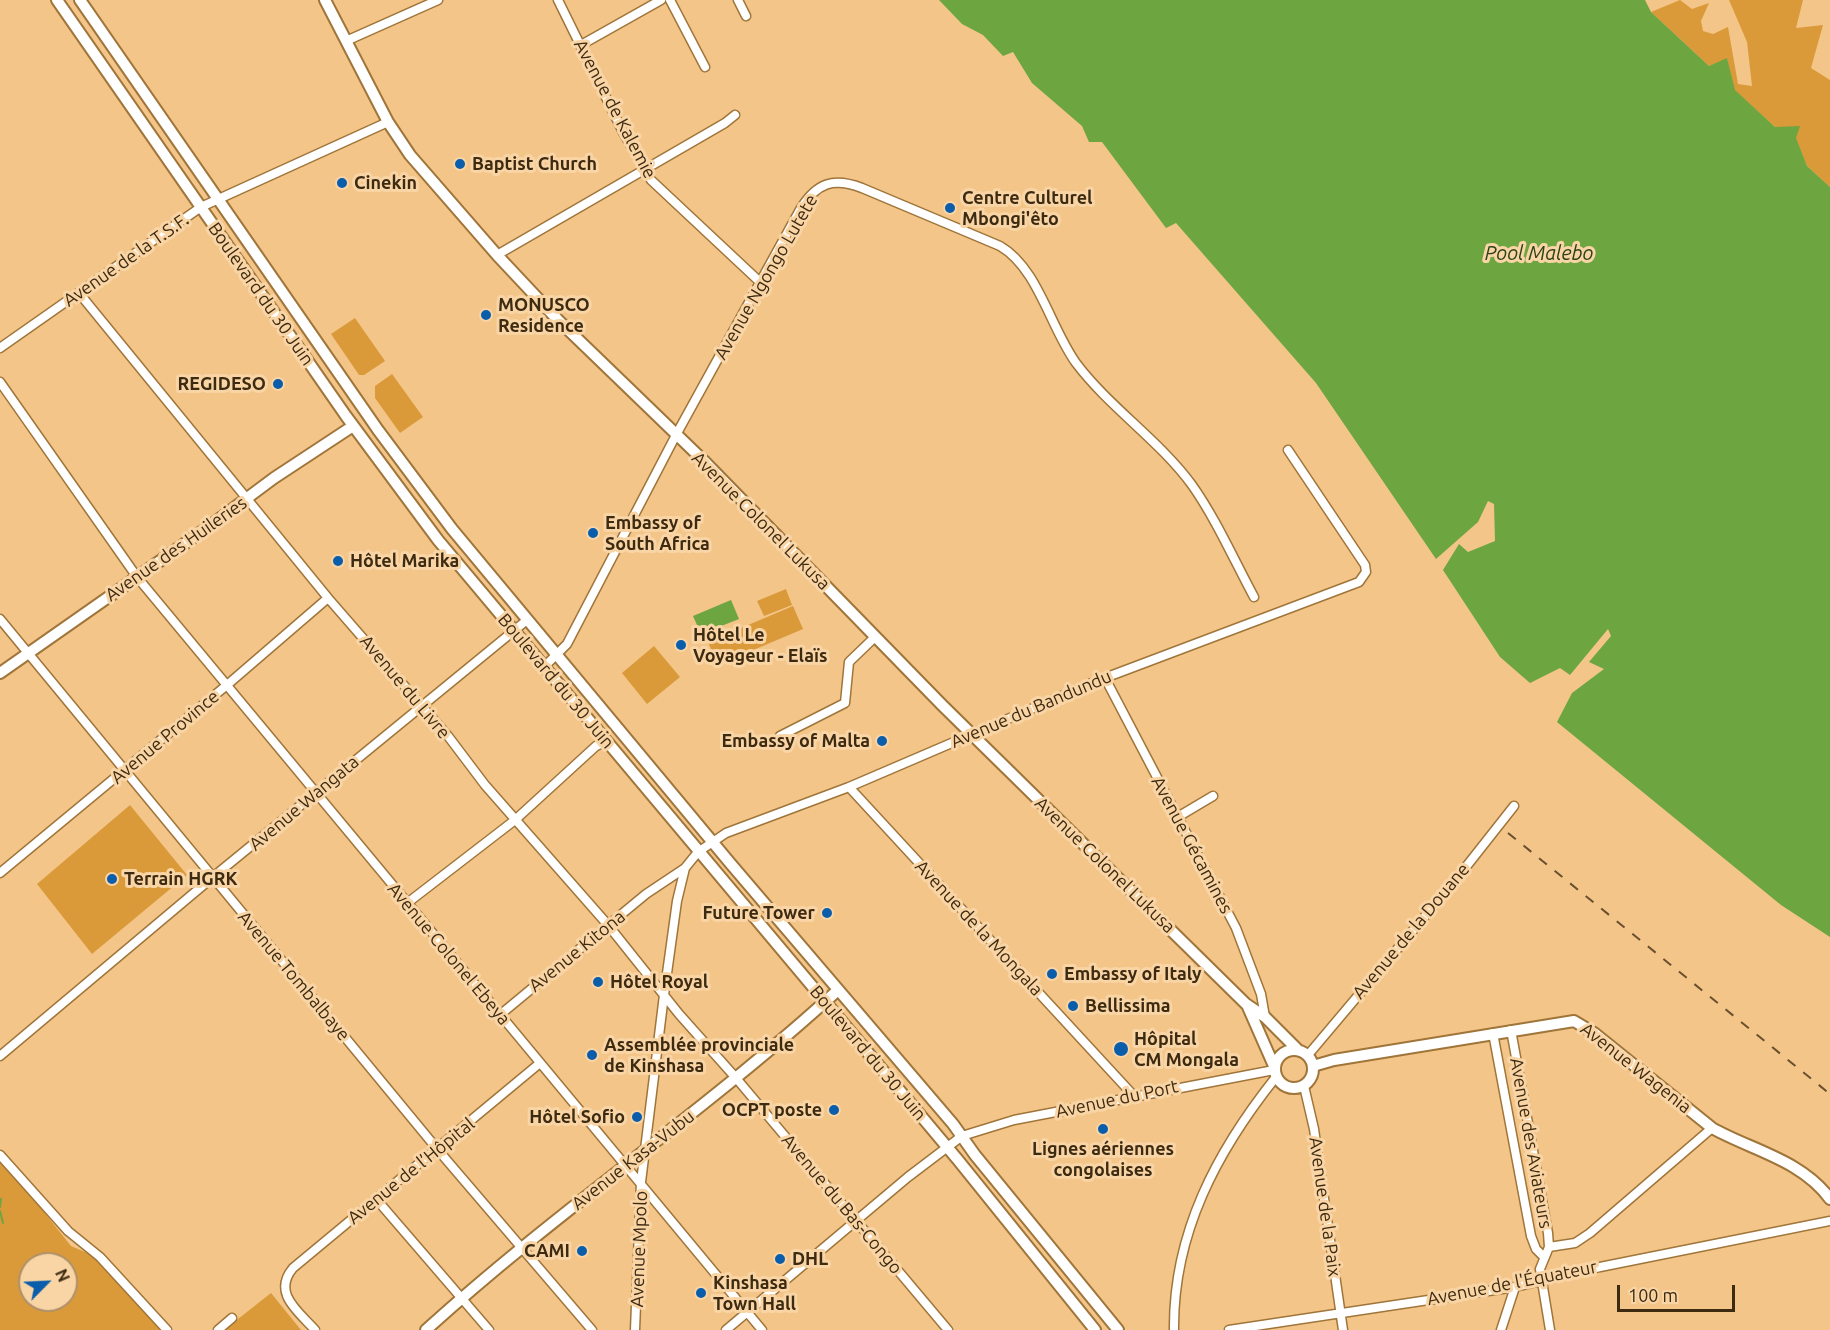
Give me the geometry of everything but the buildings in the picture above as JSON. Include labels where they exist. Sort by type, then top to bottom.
[{"type":"main road","name":"Boulevard du 30 Juin","points":[[57,0],[353,426],[438,540],[946,1146],[1095,1330]]},
{"type":"main road","name":"Boulevard du 30 Juin","points":[[80,0],[216,200],[378,430],[452,529],[712,842],[962,1136],[1118,1330]]},
{"type":"main road","name":"Avenue Colonel Lukusa","points":[[325,0],[388,122],[419,167],[497,255],[558,320],[676,435],[971,733],[1246,1004],[1265,1017],[1303,1052]]},
{"type":"main road","name":"Avenue des Huileries","points":[[0,673],[353,426]]},
{"type":"main road","name":"Avenue Kasa-Vubu","points":[[426,1330],[522,1249],[736,1078],[838,990]]},
{"type":"main road","name":"Avenue Colonel Lukusa","points":[[1246,1004],[1275,1071]]},
{"type":"main road","name":"Avenue Wagenia","points":[[1313,1066],[1334,1060],[1565,1021],[1581,1023],[1712,1128],[1796,1168],[1824,1190],[1830,1199]]},
{"type":"main road","points":[[1303,1052],[1313,1066],[1311,1077],[1304,1086],[1292,1088],[1280,1083],[1275,1071],[1282,1053],[1303,1052]]},
{"type":"street","points":[[346,40],[438,0]]},
{"type":"street","name":"Avenue de Kalemie","points":[[558,0],[643,170],[662,192],[761,283]]},
{"type":"street","points":[[581,45],[661,0]]},
{"type":"street","points":[[670,0],[705,67]]},
{"type":"street","points":[[738,0],[746,16]]},
{"type":"street","points":[[497,255],[725,123],[735,115]]},
{"type":"street","name":"Avenue de la T.S.F.","points":[[0,348],[201,207],[388,122]]},
{"type":"street","name":"Avenue Ngongo Lutete","points":[[544,667],[567,644],[676,435],[808,197],[817,187],[835,182],[846,182],[862,188],[1006,250],[1021,265],[1033,283],[1062,341],[1078,365],[1191,484],[1254,597]]},
{"type":"street","name":"Avenue du Livre","points":[[79,293],[328,598],[421,705],[514,820],[608,925],[664,995],[736,1078]]},
{"type":"street","points":[[0,382],[137,577]]},
{"type":"street","name":"Avenue du Bandundu","points":[[699,852],[726,833],[849,787],[971,733],[1106,678],[1354,585],[1363,578],[1366,572],[1365,565],[1288,450]]},
{"type":"street","name":"Avenue Colonel Ebeya","points":[[137,577],[406,904],[642,1182],[762,1330]]},
{"type":"street","name":"Avenue Province","points":[[0,873],[328,598]]},
{"type":"street","name":"Avenue Tombalbaye","points":[[0,619],[438,1150],[592,1330]]},
{"type":"street","name":"Avenue Wangata","points":[[0,1056],[213,877],[527,620]]},
{"type":"street","points":[[780,736],[845,703],[849,662],[875,637]]},
{"type":"street","name":"Avenue Gécamines","points":[[1106,678],[1176,818],[1236,928],[1262,994],[1265,1017]]},
{"type":"street","points":[[406,904],[514,820],[596,746],[607,741]]},
{"type":"street","name":"Avenue de la Mongala","points":[[849,787],[1133,1095]]},
{"type":"street","points":[[1176,818],[1213,796]]},
{"type":"street","name":"Avenue de la Douane","points":[[1303,1052],[1458,877],[1514,806]]},
{"type":"street","name":"Avenue Mpolo","points":[[635,1330],[642,1182],[664,995],[677,901],[685,868],[699,852]]},
{"type":"street","name":"Avenue Kitona","points":[[501,1014],[608,925],[685,868]]},
{"type":"street","name":"Avenue des Aviateurs","points":[[1510,1030],[1548,1233],[1549,1248],[1543,1256],[1540,1269],[1550,1330]]},
{"type":"street","name":"Avenue des Aviateurs","points":[[1493,1033],[1532,1236],[1536,1249],[1543,1256]]},
{"type":"street","name":"Avenue de l’Hôpital","points":[[315,1330],[289,1299],[284,1281],[293,1268],[438,1150],[540,1063]]},
{"type":"street","points":[[1174,1330],[1174,1297],[1189,1226],[1217,1166],[1275,1071]]},
{"type":"street","name":"Avenue du Port","points":[[726,1330],[946,1146],[962,1136],[1003,1123],[1133,1095],[1275,1071]]},
{"type":"street","name":"Avenue du Bas-Congo","points":[[736,1078],[948,1330]]},
{"type":"street","name":"Avenue de la Paix","points":[[1304,1086],[1314,1130],[1343,1330]]},
{"type":"street","points":[[1549,1248],[1575,1243],[1590,1233],[1712,1128]]},
{"type":"street","points":[[0,1155],[68,1232],[100,1257],[167,1330]]},
{"type":"street","points":[[377,1200],[489,1330]]},
{"type":"street","name":"Avenue de l'Équateur","points":[[1229,1330],[1515,1287],[1600,1267],[1830,1221]]},
{"type":"street","points":[[1501,1330],[1515,1287]]},
{"type":"street","points":[[218,1330],[232,1318]]},
{"type":"shaded area","points":[[1680,0],[1692,9],[1709,3],[1701,21],[1703,31],[1713,34],[1728,27],[1738,84],[1752,86],[1747,42],[1729,0],[1803,0],[1796,28],[1823,25],[1811,68],[1830,80],[1830,187],[1807,166],[1795,138],[1775,127],[1734,90],[1727,59],[1709,66],[1651,12]]},
{"type":"shaded area","points":[[355,318],[385,361],[364,375],[359,375],[331,334]]},
{"type":"shaded area","points":[[392,374],[423,417],[400,433],[375,398],[375,386]]},
{"type":"shaded area","points":[[786,589],[792,605],[764,616],[757,601]]},
{"type":"shaded area","points":[[793,606],[803,629],[718,665],[708,642]]},
{"type":"shaded area","points":[[654,646],[680,677],[647,704],[622,673]]},
{"type":"shaded area","name":"Terrain HGRK","points":[[130,805],[187,875],[92,954],[37,884]]},
{"type":"shaded area","points":[[0,1157],[71,1246],[99,1258],[163,1330],[0,1330]]},
{"type":"shaded area","points":[[271,1293],[301,1330],[224,1330]]},
{"type":"water","name":"Pool Malebo","points":[[939,0],[1645,0],[1651,12],[1709,66],[1727,58],[1735,90],[1775,127],[1800,126],[1796,138],[1807,166],[1830,187],[1830,937],[1781,905],[1557,722],[1572,693],[1604,669],[1589,662],[1611,636],[1608,629],[1570,675],[1560,668],[1530,683],[1500,657],[1443,570],[1459,544],[1468,552],[1495,541],[1494,504],[1488,501],[1478,522],[1436,559],[1316,383],[1176,223],[1166,228],[1102,142],[1089,142],[1082,126],[1032,83],[1013,52],[1003,56],[983,35],[962,24]]},
{"type":"water","points":[[731,600],[739,619],[701,634],[693,616]]},
{"type":"waterway","points":[[0,1207],[1,1199]]},
{"type":"waterway","points":[[0,1211],[3,1223]]},
{"type":"railway","points":[[1508,833],[1830,1094]]},
{"type":"place","name":"Baptist Church","points":[[460,164]]},
{"type":"place","name":"Cinekin","points":[[342,183]]},
{"type":"place","name":"Centre Culturel Mbongi'êto","points":[[950,208]]},
{"type":"place","name":"MONUSCO Residence","points":[[486,315]]},
{"type":"place","name":"REGIDESO","points":[[278,384]]},
{"type":"place","name":"Embassy of South Africa","points":[[593,533]]},
{"type":"place","name":"Hôtel Marika","points":[[338,561]]},
{"type":"place","name":"Hôtel Le Voyageur - Elaïs","points":[[681,645]]},
{"type":"place","name":"Embassy of Malta","points":[[882,741]]},
{"type":"place","name":"Terrain HGRK","points":[[112,879]]},
{"type":"place","name":"Future Tower","points":[[827,913]]},
{"type":"place","name":"Embassy of Italy","points":[[1052,974]]},
{"type":"place","name":"Hôtel Royal","points":[[598,982]]},
{"type":"place","name":"Bellissima","points":[[1073,1006]]},
{"type":"place","name":"Hôpital CM Mongala","points":[[1121,1049]]},
{"type":"place","name":"Assemblée provinciale de Kinshasa","points":[[592,1055]]},
{"type":"place","name":"OCPT poste","points":[[834,1110]]},
{"type":"place","name":"Hôtel Sofio","points":[[637,1117]]},
{"type":"place","name":"Lignes aériennes congolaises","points":[[1103,1129]]},
{"type":"place","name":"CAMI","points":[[582,1251]]},
{"type":"place","name":"DHL","points":[[780,1259]]},
{"type":"place","name":"Kinshasa Town Hall","points":[[701,1293]]}]
